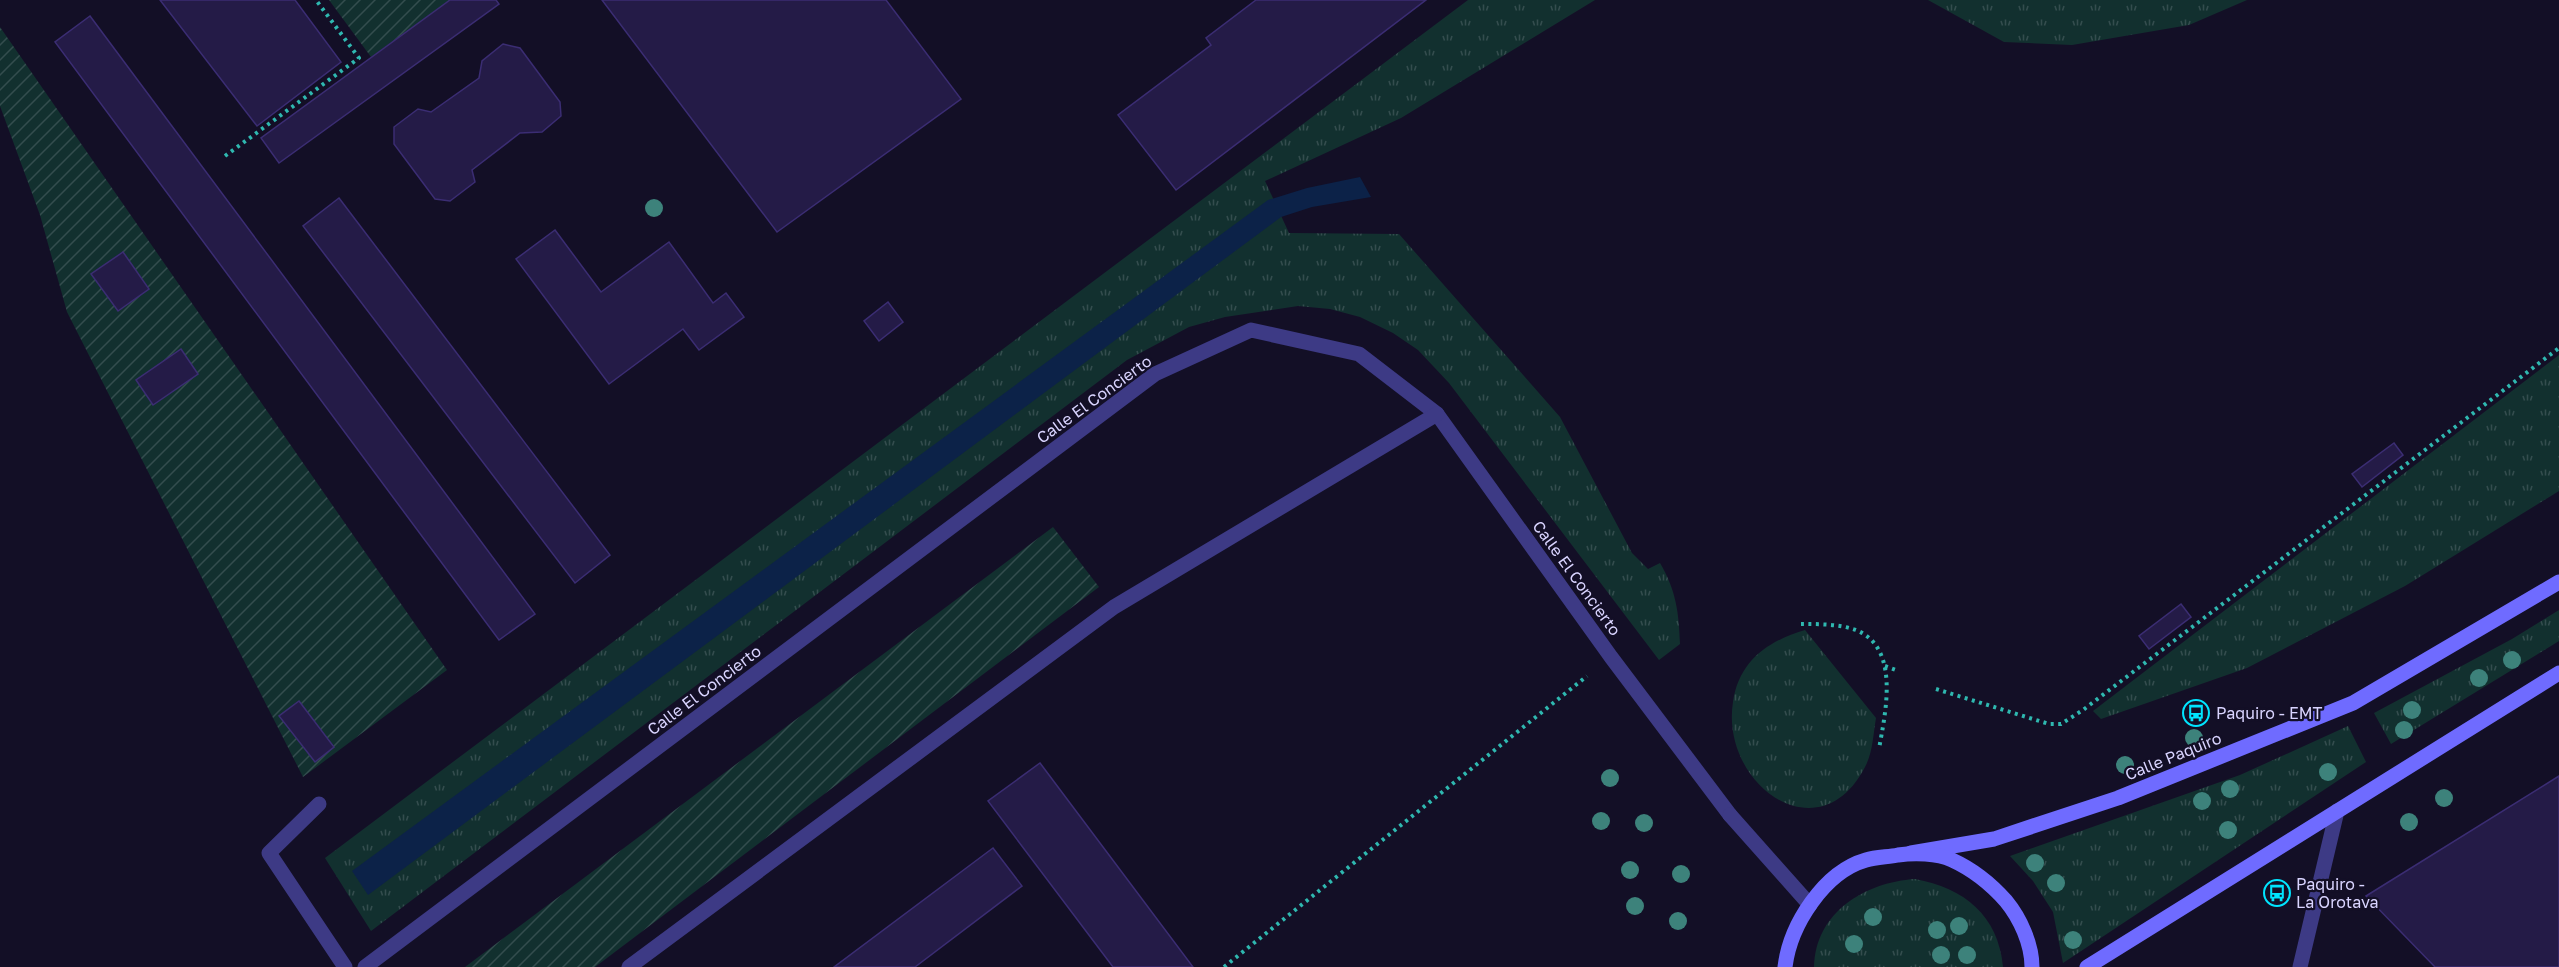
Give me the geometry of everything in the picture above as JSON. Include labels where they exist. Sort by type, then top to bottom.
[{"type":"main road","name":"Calle Paquiro","points":[[1785,967],[1802,914],[1829,882],[1865,860],[1994,839],[2118,798],[2342,707],[2559,582]]},
{"type":"main road","points":[[2087,967],[2559,673]]},
{"type":"main road","points":[[1911,853],[1950,859],[1989,881],[2017,915],[2032,956],[2032,967]]},
{"type":"street","name":"Calle El Concierto","points":[[365,967],[1155,374],[1251,330],[1359,354],[1437,414],[1611,657],[1730,815],[1810,905]]},
{"type":"street","points":[[628,967],[1114,607],[1437,414]]},
{"type":"street","points":[[319,804],[269,853],[345,967]]},
{"type":"street","points":[[2300,967],[2337,811]]},
{"type":"path","points":[[225,156],[358,58],[316,0]]},
{"type":"path","points":[[1936,689],[2049,724],[2061,724],[2559,348]]},
{"type":"path","points":[[1801,624],[1823,624],[1858,631],[1870,640],[1884,665],[1886,694],[1879,749]]},
{"type":"path","points":[[1224,967],[1611,657]]},
{"type":"path","points":[[1884,665],[1896,670]]},
{"type":"green space","points":[[329,0],[450,0],[371,57]]},
{"type":"green space","points":[[1468,0],[1595,0],[1401,118],[1265,181],[1289,233],[1399,234],[1560,417],[1632,553],[1648,569],[1660,563],[1676,602],[1680,644],[1659,660],[1449,383],[1418,350],[1393,333],[1360,317],[1330,309],[1298,306],[1225,317],[1189,327],[1127,360],[371,931],[325,858]]},
{"type":"green space","points":[[1928,0],[2247,0],[2189,25],[2072,45],[2004,42]]},
{"type":"green space","points":[[0,27],[447,670],[303,777],[67,312],[40,215],[0,106]],"holes":[[[122,252],[149,288],[118,311],[91,274]],[[280,716],[333,747],[315,762]]]},
{"type":"green space","points":[[2559,355],[2559,491],[2405,586],[2247,668],[2101,719],[2093,711]]},
{"type":"green space","points":[[1053,527],[1099,587],[595,967],[465,967]]},
{"type":"green space","points":[[2559,610],[2559,641],[2391,744],[2374,713],[2512,639]]},
{"type":"green space","points":[[1805,630],[1876,718],[1868,761],[1846,793],[1823,806],[1800,807],[1777,799],[1757,782],[1742,759],[1733,732],[1733,702],[1742,675],[1757,655],[1779,640]]},
{"type":"green space","points":[[2348,726],[2366,762],[2063,963],[2053,912],[2033,881],[2010,856],[2240,775]]},
{"type":"green space","points":[[1915,879],[1949,889],[1976,907],[1994,933],[2003,967],[1814,967],[1823,930],[1846,903],[1879,886]]},
{"type":"water","points":[[1360,177],[1371,197],[1312,207],[1281,217],[368,895],[352,871],[1268,200],[1307,188]]},
{"type":"building","points":[[160,0],[295,0],[341,62],[257,126]]},
{"type":"building","points":[[450,0],[496,0],[499,4],[279,163],[261,138]]},
{"type":"building","points":[[602,0],[886,0],[961,99],[777,232]]},
{"type":"building","points":[[1256,0],[1426,0],[1176,190],[1118,115],[1211,45],[1206,38]]},
{"type":"building","points":[[90,16],[535,614],[499,640],[55,42]]},
{"type":"building","points":[[503,44],[520,48],[560,102],[561,116],[542,132],[520,133],[472,170],[475,182],[450,201],[435,199],[394,144],[394,127],[418,109],[431,112],[479,78],[482,61]]},
{"type":"building","points":[[339,198],[610,555],[575,583],[303,226]]},
{"type":"building","points":[[555,230],[601,292],[669,242],[713,303],[726,293],[744,317],[699,350],[683,329],[609,384],[516,259]]},
{"type":"building","points":[[123,252],[149,289],[118,311],[91,274]]},
{"type":"building","points":[[888,302],[903,322],[879,341],[864,321]]},
{"type":"building","points":[[181,349],[198,374],[153,405],[136,380]]},
{"type":"building","points":[[2394,443],[2403,455],[2362,487],[2352,474]]},
{"type":"building","points":[[2181,604],[2191,617],[2149,649],[2139,636]]},
{"type":"building","points":[[299,701],[334,747],[315,762],[279,716]]},
{"type":"building","points":[[1040,763],[1193,967],[1113,967],[988,801]]},
{"type":"building","points":[[2559,776],[2559,967],[2435,967],[2366,896]]},
{"type":"building","points":[[993,848],[1022,886],[915,967],[834,967]]},
{"type":"place","name":"Paquiro - EMT","points":[[2196,713]]},
{"type":"place","name":"Paquiro - La Orotava","points":[[2277,893]]}]
